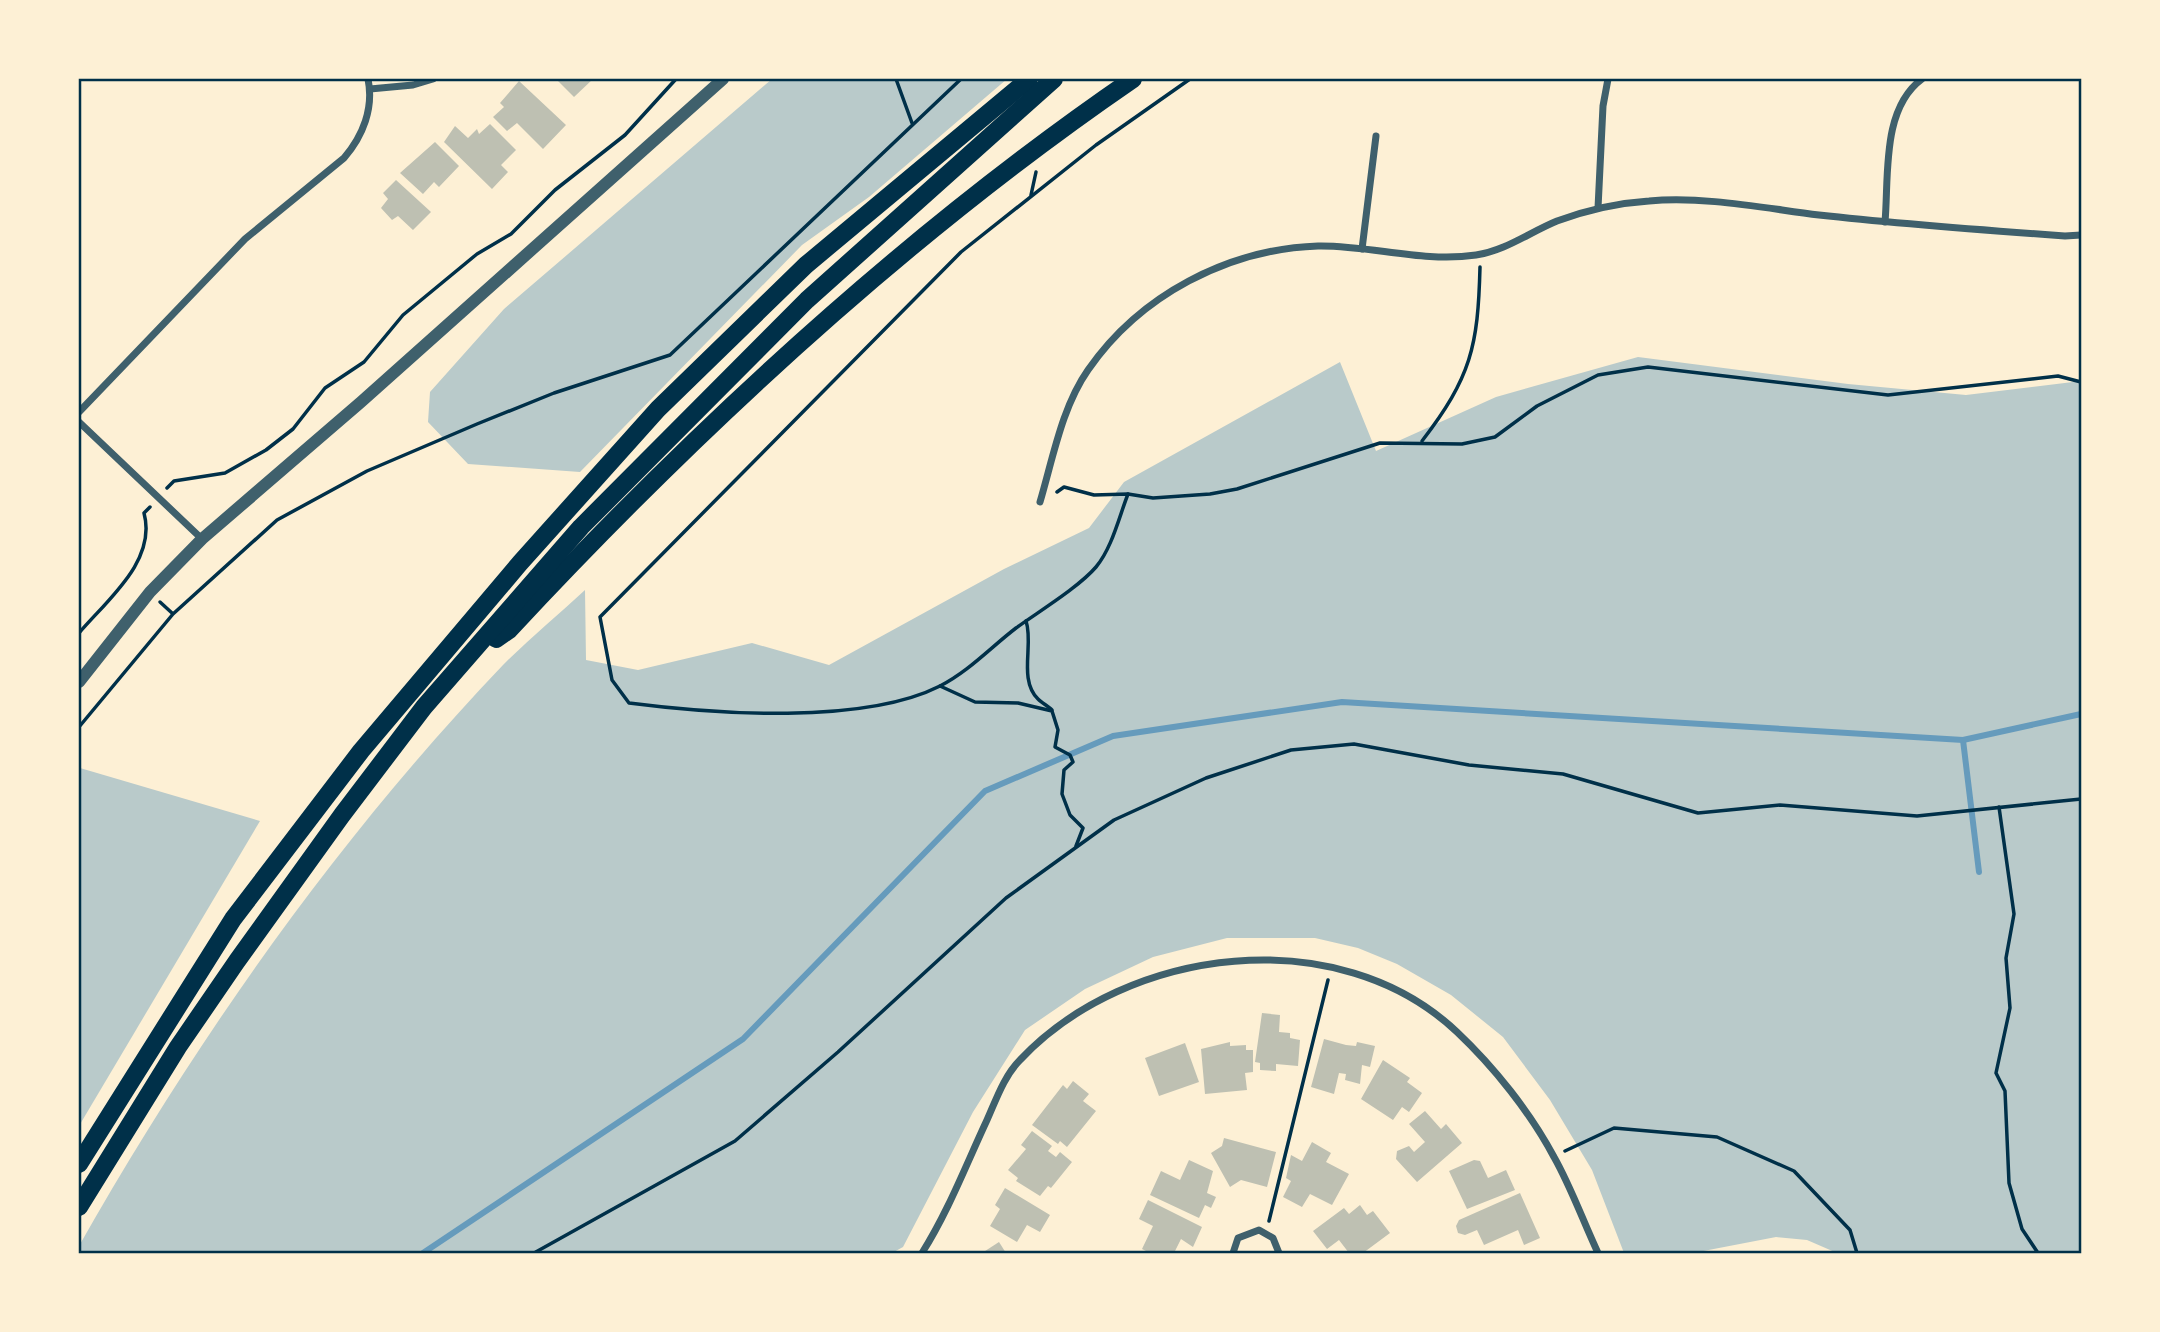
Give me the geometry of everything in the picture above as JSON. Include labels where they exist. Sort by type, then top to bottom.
[{"type":"highway","points":[[79,1164],[233,919],[361,751],[520,563],[658,409],[806,265],[1029,79]]},
{"type":"highway","points":[[79,1207],[178,1047],[291,884],[387,754],[581,527],[807,300],[1054,79]]},
{"type":"highway","points":[[471,656],[509,630],[691,445],[890,262],[1133,79]]},
{"type":"street","points":[[79,412],[245,239],[344,158],[363,128],[370,89],[368,79]]},
{"type":"street","points":[[370,89],[413,85],[433,79]]},
{"type":"street","points":[[79,682],[150,592],[202,539],[361,402],[723,79]]},
{"type":"street","points":[[1598,208],[1602,106],[1608,79]]},
{"type":"street","points":[[1885,222],[1892,131],[1900,104],[1922,79]]},
{"type":"street","points":[[1362,249],[1376,136]]},
{"type":"street","points":[[1040,502],[1064,419],[1087,371],[1123,329],[1167,293],[1221,265],[1279,250],[1320,246],[1446,258],[1480,255],[1556,222],[1598,208],[1651,200],[1704,202],[1885,222],[2081,235]]},
{"type":"street","points":[[79,422],[202,539]]},
{"type":"street","points":[[922,1253],[939,1227],[1001,1089],[1019,1061],[1075,1014],[1173,970],[1224,962],[1273,959],[1331,968],[1370,979],[1413,999],[1456,1031],[1503,1082],[1554,1156],[1598,1253]]},
{"type":"street","points":[[1233,1253],[1234,1244],[1243,1233],[1259,1230],[1273,1238],[1279,1253]]},
{"type":"path","points":[[79,633],[130,574],[148,538],[144,513],[174,481],[225,473],[265,450],[293,429],[325,388],[364,362],[403,315],[478,254],[510,234],[555,190],[625,135],[676,79]]},
{"type":"path","points":[[896,79],[912,123]]},
{"type":"path","points":[[79,727],[173,614],[277,520],[367,471],[477,424],[554,393],[670,355],[755,278],[912,123],[961,79]]},
{"type":"path","points":[[1128,494],[1096,567],[977,663],[940,686],[899,702],[850,711],[721,710],[629,703],[612,680],[600,617],[961,252],[1096,145],[1190,79]]},
{"type":"path","points":[[1421,442],[1454,397],[1472,351],[1480,255]]},
{"type":"path","points":[[1040,502],[1064,488],[1094,495],[1128,494],[1153,498],[1224,491],[1380,443],[1462,444],[1495,437],[1537,406],[1598,375],[1648,368],[1888,395],[2058,376],[2081,382]]},
{"type":"path","points":[[1026,621],[1030,636],[1027,661],[1031,686],[1037,699],[1052,711],[1058,730],[1055,747],[1070,755],[1073,762],[1064,770],[1062,794],[1070,815],[1083,828],[1076,848]]},
{"type":"path","points":[[940,686],[975,702],[1017,703],[1052,711]]},
{"type":"path","points":[[534,1253],[735,1141],[858,1034],[1006,898],[1114,820],[1206,778],[1291,750],[1354,744],[1469,765],[1563,774],[1698,813],[1780,805],[1917,816],[2081,799]]},
{"type":"path","points":[[1999,807],[2014,914],[2006,958],[2010,1007],[1996,1073],[2005,1091],[2009,1183],[2022,1228],[2038,1253]]},
{"type":"path","points":[[1266,1233],[1331,968]]},
{"type":"path","points":[[1554,1156],[1615,1128],[1717,1137],[1794,1171],[1850,1230],[1857,1253]]},
{"type":"shaded area","points":[[772,79],[1007,79],[869,197],[802,245],[580,472],[468,464],[428,422],[430,392],[504,309]]},
{"type":"shaded area","points":[[1638,357],[1848,384],[1966,395],[2081,381],[2081,1253],[1837,1253],[1807,1240],[1776,1237],[1693,1253],[1624,1253],[1592,1170],[1550,1100],[1503,1037],[1451,995],[1397,964],[1358,948],[1315,938],[1227,938],[1153,957],[1085,989],[1025,1030],[973,1112],[903,1247],[892,1253],[79,1253],[79,1246],[124,1168],[172,1092],[221,1017],[327,870],[442,731],[503,665],[585,590],[586,660],[638,670],[752,643],[829,665],[1004,569],[1089,528],[1124,482],[1340,362],[1376,451],[1496,397]]},
{"type":"shaded area","points":[[80,768],[260,821],[79,1126],[79,770]]},
{"type":"building","points":[[556,79],[593,79],[574,97]]},
{"type":"building","points":[[519,81],[566,125],[543,149],[517,123],[507,131],[493,117],[504,107],[500,103]]},
{"type":"building","points":[[490,124],[516,150],[501,165],[508,172],[492,189],[444,142],[455,126],[468,138],[477,129],[479,134]]},
{"type":"building","points":[[435,142],[459,166],[439,187],[434,182],[423,194],[400,173]]},
{"type":"building","points":[[396,180],[431,212],[413,230],[398,216],[392,220],[381,208],[388,199],[383,193]]},
{"type":"building","points":[[1262,1013],[1280,1015],[1279,1032],[1290,1033],[1290,1038],[1300,1040],[1298,1066],[1276,1064],[1276,1071],[1260,1070],[1260,1063],[1255,1062]]},
{"type":"building","points":[[1324,1039],[1346,1045],[1356,1046],[1357,1042],[1375,1046],[1370,1067],[1362,1065],[1360,1084],[1345,1080],[1346,1074],[1339,1073],[1334,1094],[1311,1087]]},
{"type":"building","points":[[1230,1042],[1230,1046],[1246,1045],[1246,1050],[1253,1050],[1253,1072],[1245,1073],[1247,1090],[1205,1094],[1201,1049]]},
{"type":"building","points":[[1185,1043],[1199,1082],[1159,1096],[1145,1058]]},
{"type":"building","points":[[1383,1060],[1410,1078],[1407,1082],[1422,1093],[1409,1112],[1402,1107],[1393,1120],[1361,1099]]},
{"type":"building","points":[[1073,1081],[1089,1094],[1083,1101],[1096,1111],[1067,1147],[1060,1141],[1058,1144],[1032,1125],[1063,1085],[1067,1089]]},
{"type":"building","points":[[1425,1111],[1441,1129],[1446,1124],[1462,1143],[1417,1182],[1396,1159],[1397,1151],[1409,1146],[1414,1152],[1425,1142],[1409,1124]]},
{"type":"building","points":[[1032,1131],[1052,1146],[1048,1151],[1056,1157],[1060,1152],[1072,1162],[1051,1188],[1048,1186],[1040,1196],[1016,1181],[1018,1178],[1008,1170],[1026,1149],[1021,1145]]},
{"type":"building","points":[[1224,1138],[1276,1152],[1267,1187],[1241,1180],[1230,1187],[1211,1153],[1222,1146]]},
{"type":"building","points":[[1312,1142],[1331,1153],[1326,1162],[1349,1174],[1332,1205],[1310,1194],[1302,1207],[1283,1197],[1291,1181],[1286,1178],[1291,1155],[1302,1161]]},
{"type":"building","points":[[1189,1160],[1213,1171],[1207,1193],[1216,1197],[1211,1208],[1205,1205],[1199,1218],[1150,1195],[1161,1171],[1180,1180]]},
{"type":"building","points":[[1474,1160],[1480,1161],[1488,1178],[1506,1170],[1515,1190],[1467,1209],[1449,1171]]},
{"type":"building","points":[[1005,1188],[1050,1215],[1040,1232],[1027,1225],[1017,1242],[990,1226],[1000,1209],[995,1205]]},
{"type":"building","points":[[1520,1193],[1540,1238],[1524,1245],[1518,1230],[1484,1245],[1477,1230],[1465,1235],[1458,1233],[1456,1226],[1459,1220]]},
{"type":"building","points":[[1148,1200],[1202,1227],[1193,1247],[1181,1239],[1174,1253],[1150,1253],[1142,1249],[1153,1226],[1139,1219]]},
{"type":"building","points":[[1360,1205],[1367,1215],[1373,1211],[1390,1233],[1363,1253],[1349,1253],[1339,1240],[1327,1249],[1313,1231],[1344,1208],[1349,1214]]},
{"type":"building","points":[[999,1242],[1006,1253],[982,1253]]},
{"type":"waterway","points":[[423,1253],[743,1039],[985,791],[1113,736],[1342,702],[1963,740],[2081,714]]},
{"type":"waterway","points":[[1963,740],[1979,872]]}]
